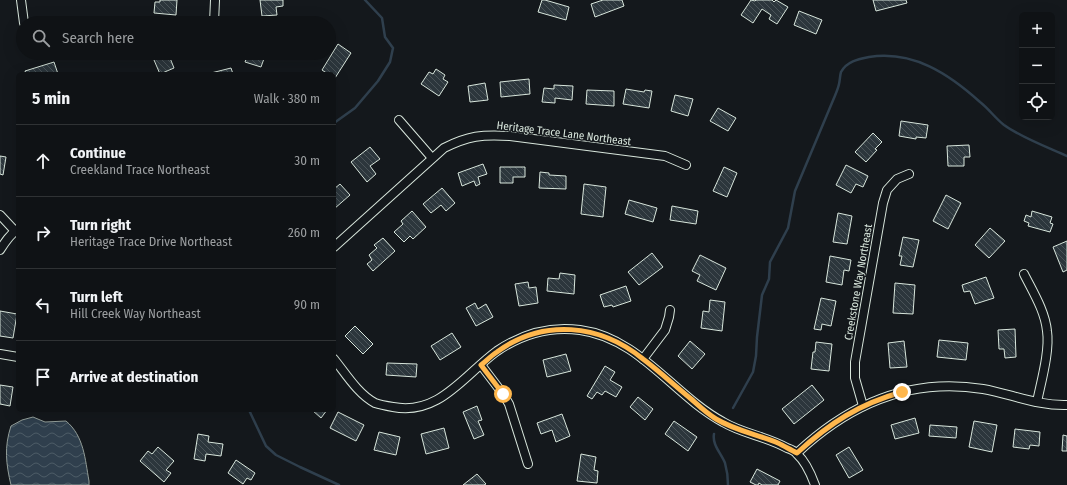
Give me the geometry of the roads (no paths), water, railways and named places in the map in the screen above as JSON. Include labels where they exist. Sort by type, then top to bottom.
[{"type":"street","points":[[21,0],[23,16]]},
{"type":"street","points":[[214,16],[215,0]]},
{"type":"street","points":[[399,120],[432,158]]},
{"type":"street","name":"Heritage Trace Lane Northeast","points":[[336,245],[444,148],[469,137],[481,135],[510,136],[665,156],[686,165]]},
{"type":"street","name":"Creekstone Way Northeast","points":[[862,406],[855,378],[855,362],[883,203],[887,190],[897,179],[909,174]]},
{"type":"street","points":[[0,215],[16,230],[0,250]]},
{"type":"street","points":[[1024,274],[1041,311],[1047,332],[1048,342],[1037,402]]},
{"type":"street","points":[[643,359],[665,330],[670,310]]},
{"type":"street","points":[[336,361],[359,390],[376,403],[404,408],[419,407],[435,401],[457,386],[497,351],[515,341],[539,332],[560,329],[580,330],[600,334],[612,339],[643,359],[715,418],[732,428],[779,443],[797,453],[808,468],[814,485]]},
{"type":"street","points":[[0,354],[16,357]]},
{"type":"street","points":[[481,365],[509,404],[528,464]]},
{"type":"street","points":[[797,453],[832,424],[862,406],[902,392],[919,389],[962,387],[984,390],[1037,402],[1067,405]]},
{"type":"water","points":[[33,417],[45,422],[66,421],[72,427],[83,448],[89,485],[11,485],[6,456],[7,441],[11,426],[22,420]]},
{"type":"waterway","points":[[336,122],[355,108],[378,81],[390,62],[393,48],[385,37],[382,18],[365,0]]},
{"type":"waterway","points":[[733,408],[753,372],[762,295],[769,279],[770,262],[788,228],[795,191],[837,91],[841,72],[846,65],[869,57],[885,56],[901,57],[929,66],[956,82],[1011,130],[1067,156]]},
{"type":"waterway","points":[[250,412],[266,446],[276,455],[339,485]]},
{"type":"waterway","points":[[714,434],[714,442],[725,463],[728,485]]}]
